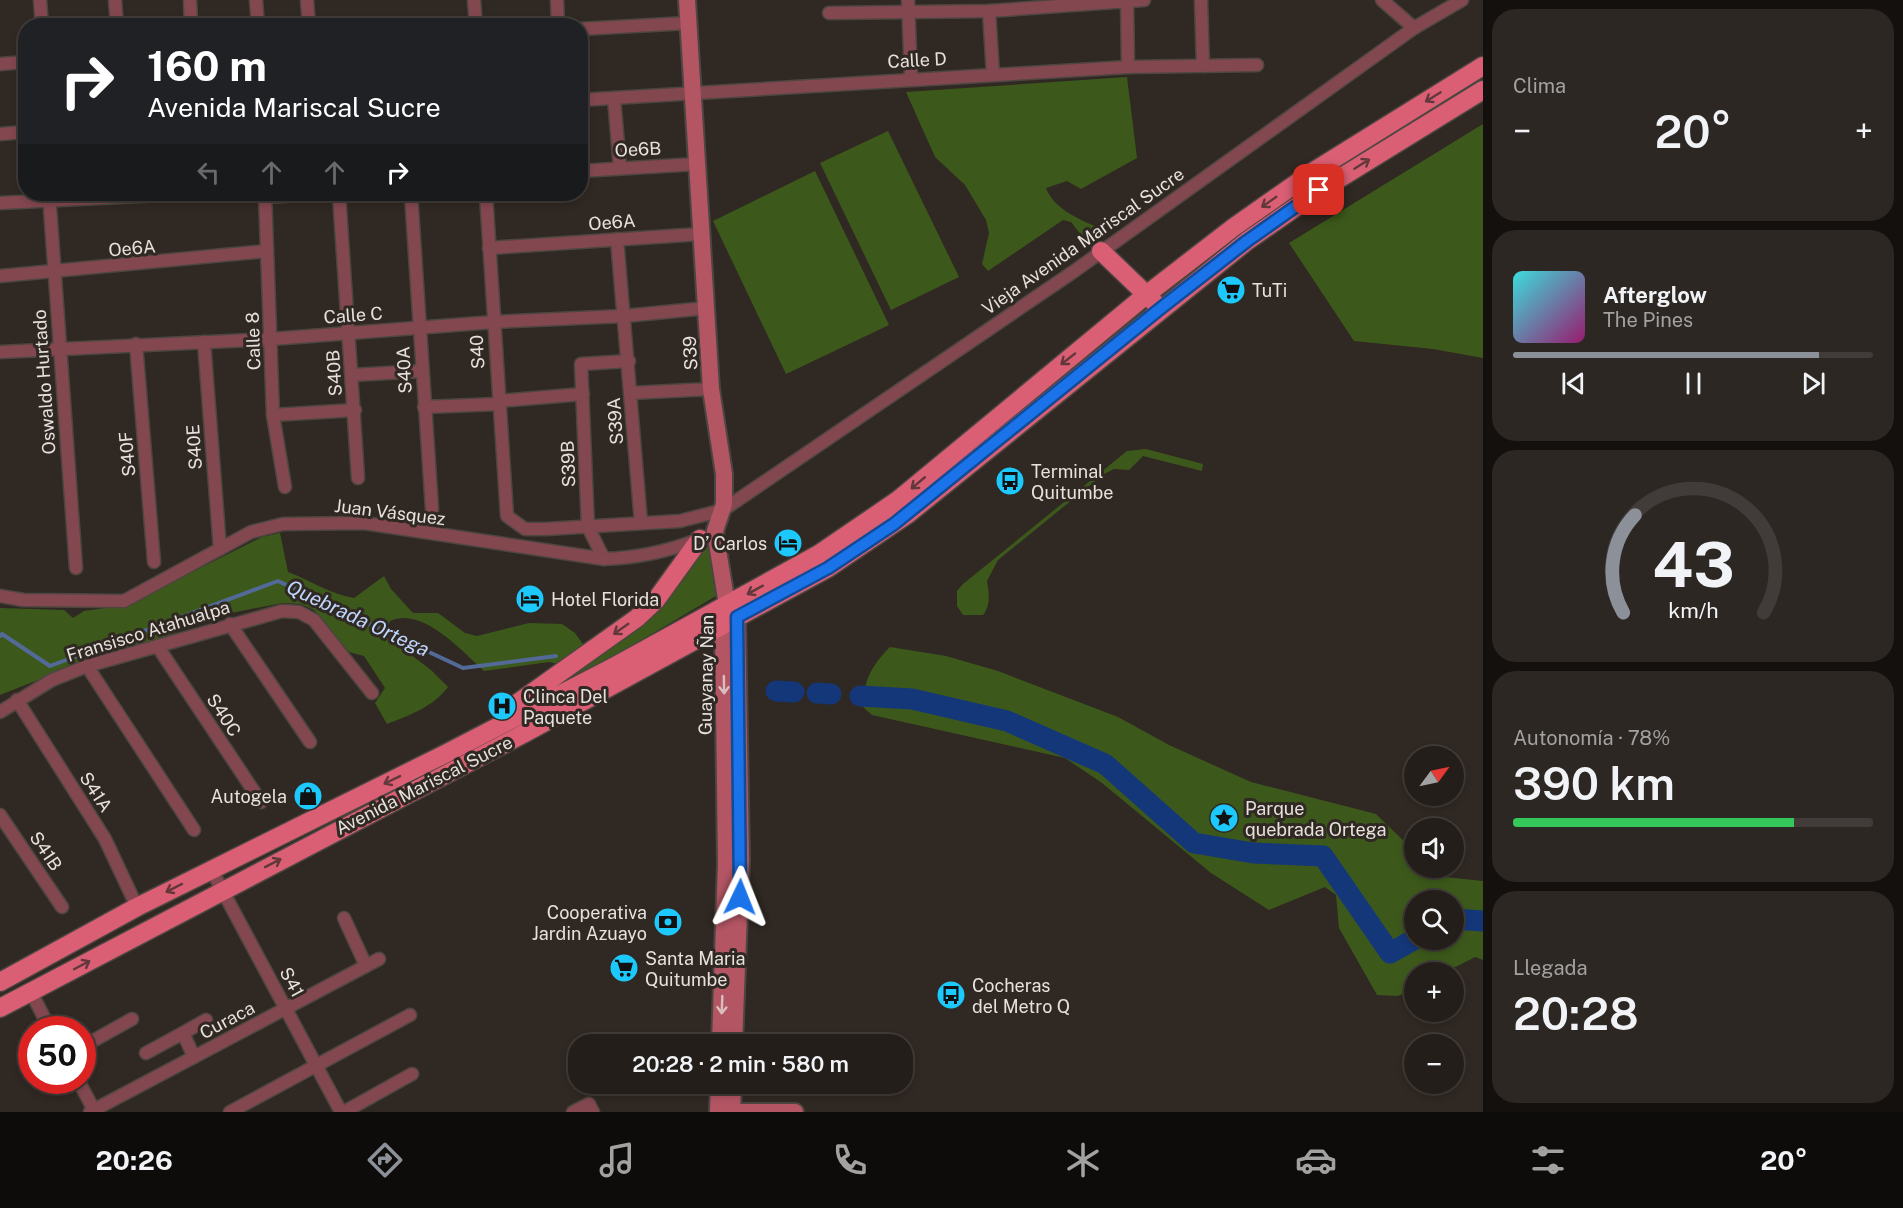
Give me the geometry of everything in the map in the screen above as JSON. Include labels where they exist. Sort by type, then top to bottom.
[{"type":"main road","name":"S39","points":[[687,0],[711,389],[724,474],[723,510],[708,535],[729,615]]},
{"type":"main road","name":"Avenida Mariscal Sucre","points":[[729,615],[898,500],[1146,295],[1234,227],[1311,173],[1483,66]]},
{"type":"main road","name":"Avenida Mariscal Sucre","points":[[0,1008],[221,890],[562,702],[729,615],[828,568],[894,524],[1247,241],[1319,190],[1483,90]]},
{"type":"main road","points":[[1101,251],[1161,308]]},
{"type":"main road","points":[[1040,382],[1051,397]]},
{"type":"main road","points":[[445,754],[637,618],[656,600],[708,535]]},
{"type":"main road","name":"Guayanay Ñan","points":[[720,1034],[726,864],[729,615]]},
{"type":"main road","name":"Guayanay Ñan","points":[[729,615],[741,860],[734,1034]]},
{"type":"main road","name":"Avenida Mariscal Sucre","points":[[0,982],[210,869],[445,754],[562,702]]},
{"type":"main road","points":[[718,1112],[719,1094]]},
{"type":"main road","points":[[732,1112],[733,1094]]},
{"type":"main road","points":[[739,1112],[795,1112]]},
{"type":"street","points":[[40,0],[41,18]]},
{"type":"street","points":[[116,0],[117,18]]},
{"type":"street","points":[[190,0],[191,18]]},
{"type":"street","points":[[256,0],[257,18]]},
{"type":"street","points":[[307,0],[308,18]]},
{"type":"street","points":[[474,0],[475,18]]},
{"type":"street","points":[[557,0],[558,18]]},
{"type":"street","points":[[829,13],[908,6],[989,10],[1144,0]]},
{"type":"street","points":[[1201,0],[1203,66]]},
{"type":"street","points":[[1382,0],[1414,28]]},
{"type":"street","name":"Vieja Avenida Mariscal Sucre","points":[[723,510],[1101,251],[1414,28],[1462,0]]},
{"type":"street","points":[[1127,1],[1128,67]]},
{"type":"street","points":[[908,6],[912,79]]},
{"type":"street","points":[[989,10],[993,74]]},
{"type":"street","points":[[588,29],[688,23]]},
{"type":"street","points":[[0,64],[18,63]]},
{"type":"street","name":"Calle D","points":[[588,100],[1128,67],[1257,65]]},
{"type":"street","points":[[614,98],[620,168]]},
{"type":"street","points":[[0,134],[18,133]]},
{"type":"street","name":"Oe6B","points":[[588,170],[697,164]]},
{"type":"street","points":[[0,203],[18,201]]},
{"type":"street","name":"Oswaldo Hurtado","points":[[49,201],[76,568]]},
{"type":"street","name":"Calle 8","points":[[265,201],[273,415],[285,487]]},
{"type":"street","name":"S40B","points":[[340,201],[358,478]]},
{"type":"street","name":"S40A","points":[[411,201],[432,508]]},
{"type":"street","name":"S40","points":[[486,201],[504,509],[513,523],[525,529],[588,527]]},
{"type":"street","name":"Oe6A","points":[[489,248],[701,234]]},
{"type":"street","name":"S39A","points":[[617,239],[641,523]]},
{"type":"street","name":"Oe6A","points":[[0,276],[55,273],[267,251]]},
{"type":"street","name":"Calle C","points":[[0,352],[271,339],[494,322],[624,316],[707,308]]},
{"type":"street","name":"S40E","points":[[204,342],[220,549]]},
{"type":"street","name":"S40F","points":[[136,344],[154,562]]},
{"type":"street","name":"S39B","points":[[604,559],[588,527],[581,364],[628,361]]},
{"type":"street","points":[[352,375],[422,370]]},
{"type":"street","points":[[631,393],[711,389]]},
{"type":"street","points":[[424,407],[584,394]]},
{"type":"street","points":[[273,415],[355,410]]},
{"type":"street","points":[[588,527],[680,521],[723,510]]},
{"type":"street","name":"Juan Vásquez","points":[[0,596],[23,600],[124,601],[251,532],[283,524],[343,522],[604,559],[632,558],[673,550],[708,535]]},
{"type":"street","name":"Fransisco Atahualpa","points":[[0,712],[52,680],[87,666],[282,611],[299,612],[314,620],[372,693]]},
{"type":"street","points":[[230,624],[310,742]]},
{"type":"street","name":"S40C","points":[[158,647],[261,802]]},
{"type":"street","points":[[87,666],[194,830]]},
{"type":"street","name":"S41A","points":[[17,700],[105,838],[136,907]]},
{"type":"street","name":"S41B","points":[[0,815],[62,907]]},
{"type":"street","name":"S41","points":[[210,869],[343,1112]]},
{"type":"street","points":[[344,918],[366,966]]},
{"type":"street","name":"Curaca","points":[[93,1111],[379,959]]},
{"type":"street","points":[[31,992],[43,1016]]},
{"type":"street","points":[[230,1112],[410,1015]]},
{"type":"street","points":[[96,1039],[132,1019]]},
{"type":"street","points":[[146,1053],[206,1020]]},
{"type":"street","points":[[183,1033],[194,1057]]},
{"type":"street","points":[[343,1112],[412,1074]]},
{"type":"street","points":[[85,1094],[93,1111]]},
{"type":"street","points":[[573,1112],[591,1108]]},
{"type":"green space","points":[[1127,77],[1137,158],[1081,189],[1067,181],[1046,188],[1050,196],[1063,209],[1105,230],[1088,244],[1071,222],[1063,220],[988,271],[982,264],[989,233],[986,220],[965,185],[935,157],[906,92]]},
{"type":"green space","points":[[1483,124],[1483,358],[1433,349],[1354,341],[1289,243]]},
{"type":"green space","points":[[888,131],[959,277],[891,310],[820,163]]},
{"type":"green space","points":[[815,171],[889,325],[786,374],[713,221]]},
{"type":"green space","points":[[1146,449],[1203,464],[1202,471],[1143,456],[1129,470],[1114,469],[1104,474],[998,560],[987,581],[988,603],[983,615],[963,615],[957,606],[957,591],[963,584],[1127,451]]},
{"type":"green space","points":[[280,533],[288,572],[337,594],[354,598],[384,576],[391,589],[413,613],[438,613],[465,633],[477,636],[529,623],[562,624],[575,633],[585,647],[558,664],[549,662],[484,671],[453,642],[428,625],[402,618],[390,621],[385,635],[431,670],[448,687],[428,705],[387,724],[375,703],[385,688],[364,656],[349,652],[314,610],[301,604],[282,603],[226,614],[156,640],[86,661],[0,695],[0,608],[64,610],[73,618],[84,611],[126,605],[262,537]]},
{"type":"green space","points":[[711,537],[716,596],[560,688],[556,677],[602,647]]},
{"type":"green space","points":[[890,647],[946,656],[998,671],[1118,717],[1169,745],[1251,782],[1376,814],[1404,841],[1404,878],[1454,878],[1483,881],[1483,960],[1475,957],[1464,963],[1404,962],[1404,993],[1398,996],[1377,995],[1339,928],[1336,895],[1325,887],[1269,910],[1211,873],[1102,783],[1065,758],[872,715],[863,707],[863,698],[867,681],[874,667]]},
{"type":"waterway","name":"Quebrada Ortega","points":[[0,636],[2,634],[50,666],[278,581],[463,668],[556,656]]},
{"type":"waterway","name":"Quebrada Ortega","points":[[776,691],[794,692]]},
{"type":"waterway","name":"Quebrada Ortega","points":[[817,693],[831,694]]},
{"type":"waterway","name":"Quebrada Ortega","points":[[860,696],[912,699],[1007,721],[1105,764],[1194,843],[1253,853],[1323,856],[1390,953],[1404,945]]},
{"type":"waterway","name":"Quebrada Ortega","points":[[1464,920],[1483,921]]},
{"type":"place","name":"TuTi","points":[[1231,290]]},
{"type":"place","name":"Terminal Quitumbe","points":[[1010,481]]},
{"type":"place","name":"D’ Carlos","points":[[788,543]]},
{"type":"place","name":"Hotel Florida","points":[[530,599]]},
{"type":"place","name":"Clinca Del Paquete","points":[[502,706]]},
{"type":"place","name":"Autogela","points":[[308,796]]},
{"type":"place","name":"Parque quebrada Ortega","points":[[1224,818]]},
{"type":"place","name":"Cooperativa Jardin Azuayo","points":[[668,922]]},
{"type":"place","name":"Santa Maria Quitumbe","points":[[624,968]]},
{"type":"place","name":"Cocheras del Metro Q","points":[[951,995]]},
{"type":"route","points":[[740,897],[737,617],[828,568],[908,514],[1161,308],[1247,241],[1319,190]]}]
